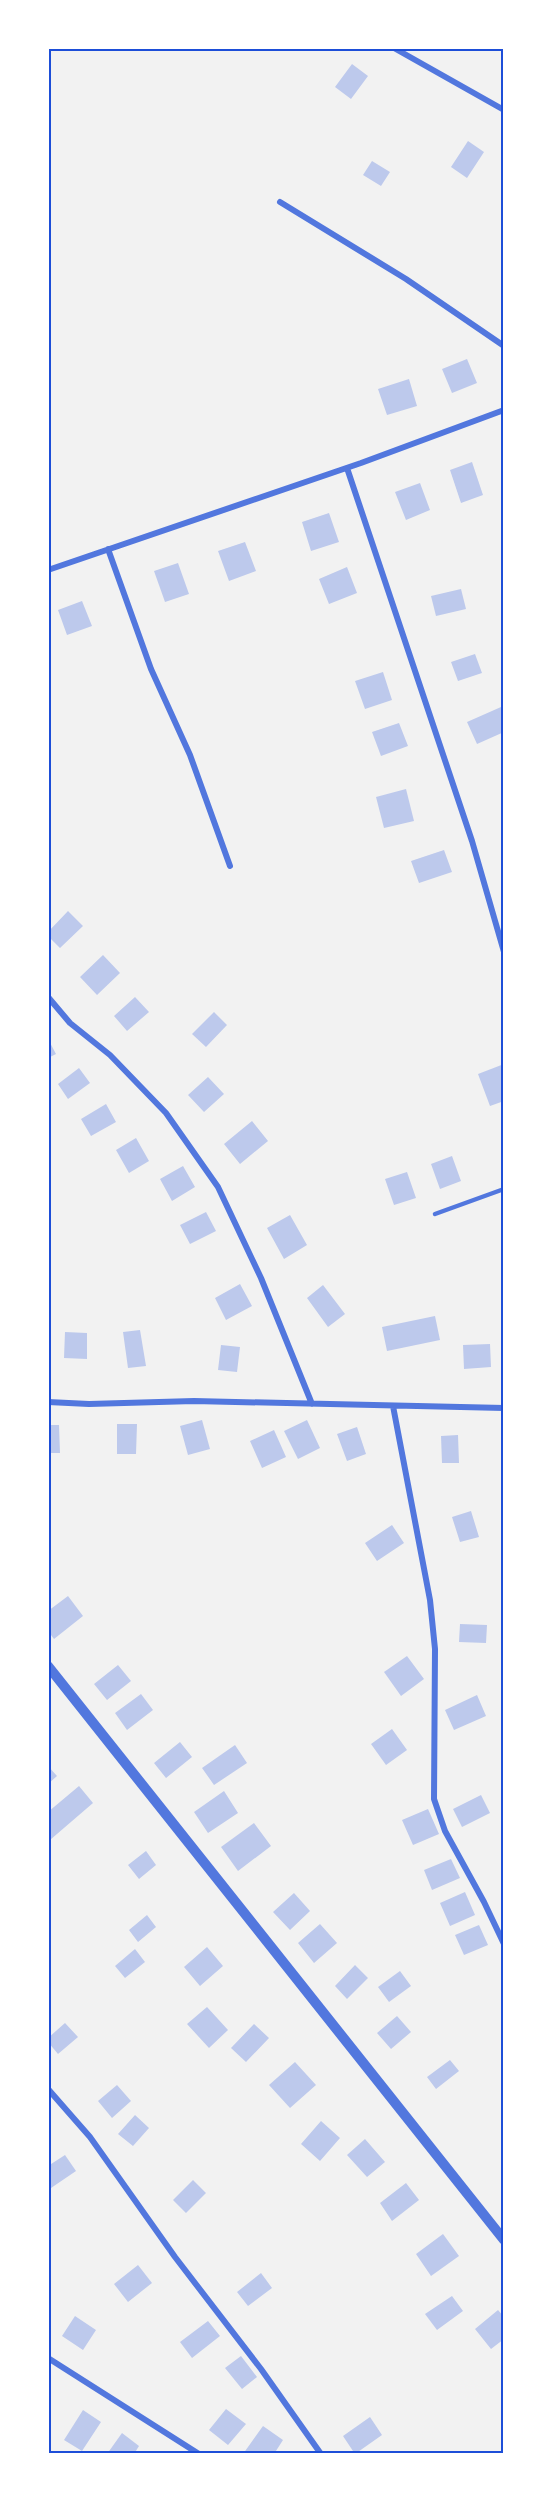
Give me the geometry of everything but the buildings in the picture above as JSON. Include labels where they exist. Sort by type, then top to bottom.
[{"type":"street","points":[[394,48],[504,110]]},
{"type":"street","points":[[280,201],[406,279],[504,346]]},
{"type":"street","points":[[48,570],[347,468],[504,410]]},
{"type":"street","points":[[347,468],[472,841],[504,952]]},
{"type":"street","points":[[108,549],[151,669],[190,755],[230,866]]},
{"type":"street","points":[[48,997],[70,1023],[111,1056],[166,1113],[218,1187],[261,1278],[312,1404]]},
{"type":"street","points":[[48,1402],[89,1404],[194,1401],[504,1408]]},
{"type":"street","points":[[393,1406],[431,1610],[435,1649],[434,1799],[445,1832],[484,1902],[504,1944]]},
{"type":"street","points":[[48,1666],[504,2240]]},
{"type":"street","points":[[48,2089],[90,2138],[321,2454]]},
{"type":"street","points":[[48,2358],[199,2454]]},
{"type":"lane","points":[[435,1214],[504,1189]]}]
